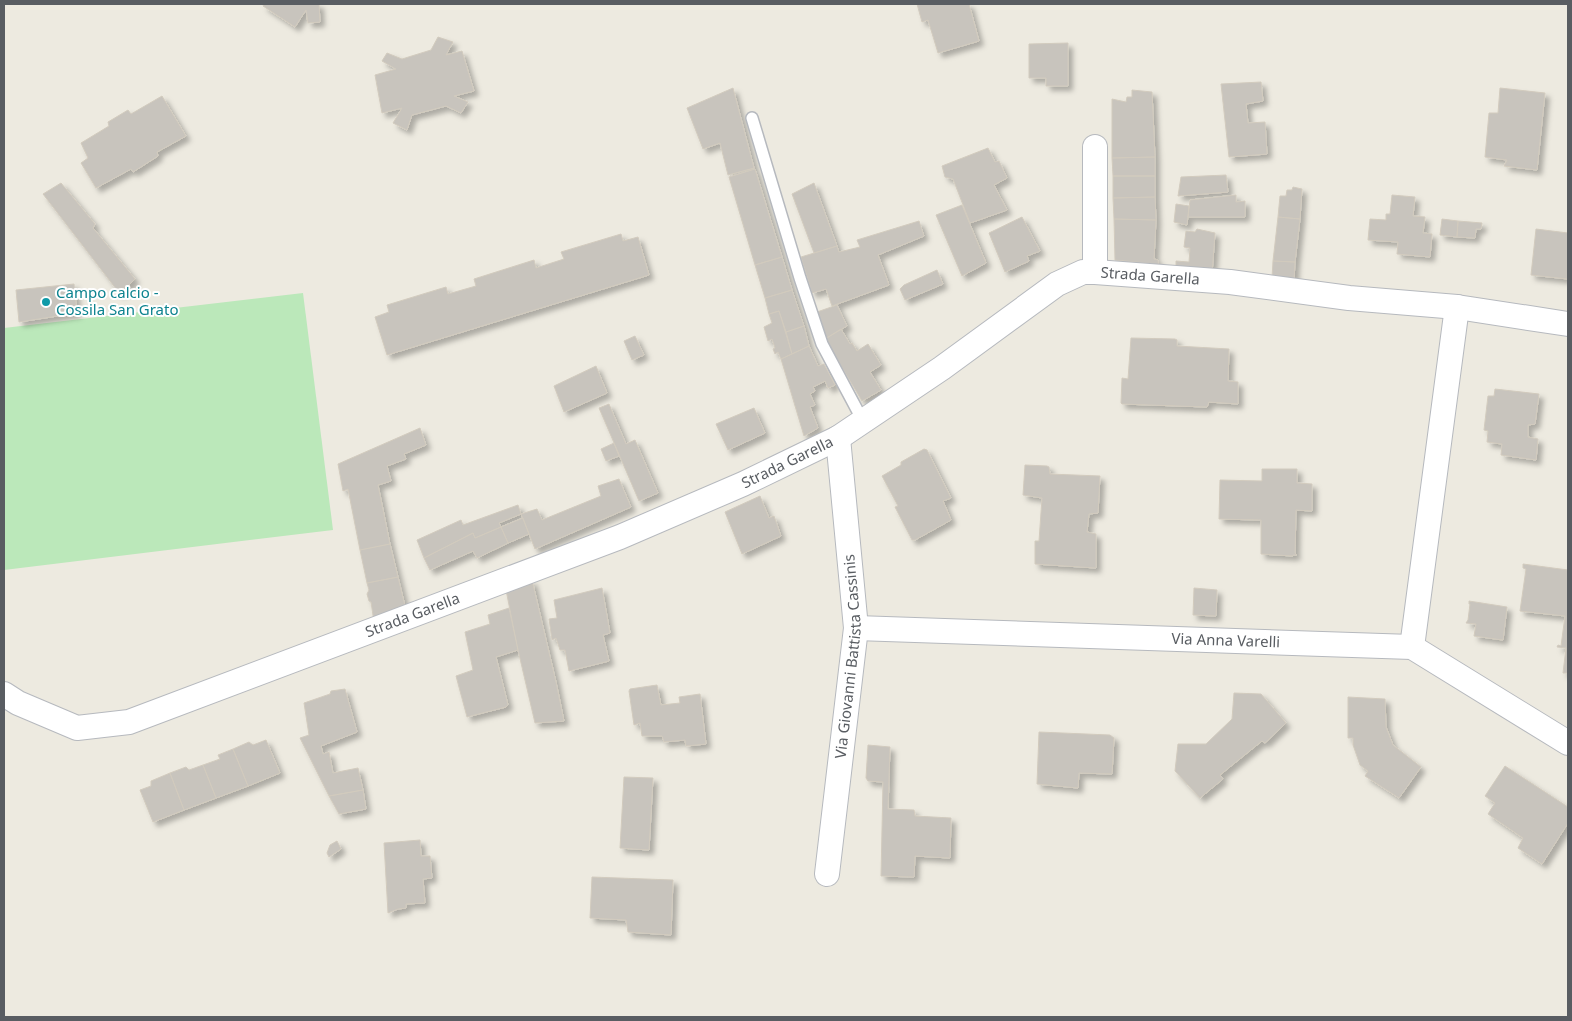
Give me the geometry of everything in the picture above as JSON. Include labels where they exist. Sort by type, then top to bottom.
[{"type":"street","points":[[1095,147],[1095,272]]},
{"type":"street","name":"Strada Garella","points":[[4,694],[18,703],[77,728],[129,722],[620,538],[743,484],[838,438],[942,368],[1057,284],[1083,272],[1230,282],[1349,298],[1457,307],[1568,324]]},
{"type":"street","points":[[1412,647],[1457,307]]},
{"type":"street","name":"Via Giovanni Battista Cassinis","points":[[827,874],[856,628],[838,438]]},
{"type":"street","name":"Via Anna Varelli","points":[[856,628],[1412,647],[1568,743]]},
{"type":"lane","points":[[752,118],[822,344],[863,421]]},
{"type":"green space","points":[[303,293],[333,530],[4,570],[4,328]]},
{"type":"building","points":[[264,4],[319,4],[320,22],[308,23],[306,10],[295,27],[263,6]]},
{"type":"building","points":[[917,4],[969,4],[979,41],[938,53],[928,20],[922,22]]},
{"type":"building","points":[[438,37],[453,42],[446,55],[462,51],[474,91],[454,96],[468,102],[461,113],[446,106],[412,115],[407,130],[393,123],[402,108],[382,113],[375,75],[396,69],[382,61],[387,53],[402,59],[431,50]]},
{"type":"building","points":[[1068,43],[1068,86],[1046,86],[1046,78],[1029,78],[1029,44]]},
{"type":"building","points":[[1261,82],[1263,101],[1246,104],[1248,123],[1265,122],[1267,154],[1229,157],[1221,84]]},
{"type":"building","points":[[733,88],[754,168],[728,175],[720,143],[703,149],[687,108]]},
{"type":"building","points":[[1500,88],[1545,93],[1537,170],[1504,166],[1507,160],[1485,157],[1489,113],[1498,113]]},
{"type":"building","points":[[1132,90],[1152,92],[1155,157],[1112,158],[1112,99],[1126,102],[1127,97],[1132,97]]},
{"type":"building","points":[[162,96],[186,136],[157,152],[158,156],[133,172],[131,169],[96,188],[81,163],[88,158],[81,143],[109,126],[108,122],[128,110],[131,114]]},
{"type":"building","points":[[988,148],[995,162],[999,161],[1007,178],[994,185],[1007,210],[970,223],[953,179],[945,177],[942,166]]},
{"type":"building","points":[[1155,157],[1155,176],[1113,176],[1112,158]]},
{"type":"building","points":[[755,169],[782,257],[755,265],[729,177]]},
{"type":"building","points":[[1226,175],[1228,192],[1178,196],[1181,177]]},
{"type":"building","points":[[1113,176],[1155,176],[1155,197],[1113,198]]},
{"type":"building","points":[[61,183],[95,224],[93,228],[135,279],[120,294],[43,194]]},
{"type":"building","points":[[814,183],[837,246],[814,253],[792,194]]},
{"type":"building","points":[[1293,187],[1302,189],[1300,219],[1278,217],[1280,196],[1286,196],[1287,190],[1292,190]]},
{"type":"building","points":[[1236,195],[1236,202],[1245,201],[1245,217],[1188,217],[1190,200]]},
{"type":"building","points":[[1392,195],[1415,197],[1413,216],[1425,217],[1423,233],[1432,234],[1430,257],[1397,254],[1398,242],[1368,240],[1370,219],[1386,220],[1386,214],[1390,214]]},
{"type":"building","points":[[1155,197],[1156,220],[1114,219],[1113,198]]},
{"type":"building","points":[[1176,204],[1189,206],[1187,225],[1174,222]]},
{"type":"building","points":[[962,205],[986,263],[962,276],[936,215]]},
{"type":"building","points":[[1022,217],[1040,251],[1027,256],[1029,261],[1005,272],[989,233]]},
{"type":"building","points":[[1278,217],[1300,219],[1295,262],[1273,261]]},
{"type":"building","points":[[1114,219],[1156,220],[1154,259],[1158,260],[1159,270],[1155,270],[1155,264],[1115,260]]},
{"type":"building","points":[[1442,219],[1458,221],[1457,237],[1440,235]]},
{"type":"building","points":[[919,221],[924,236],[878,255],[889,285],[832,306],[826,289],[812,293],[801,257],[837,246],[839,252],[860,247],[857,240]]},
{"type":"building","points":[[1458,221],[1482,223],[1481,229],[1476,229],[1475,238],[1457,237]]},
{"type":"building","points":[[1197,229],[1215,233],[1212,274],[1176,271],[1176,261],[1189,262],[1190,248],[1184,247],[1186,231],[1195,232]]},
{"type":"building","points":[[1536,229],[1568,233],[1568,279],[1531,275]]},
{"type":"building","points":[[621,234],[623,241],[638,237],[649,275],[387,355],[375,317],[389,312],[387,305],[446,287],[448,294],[476,286],[474,279],[534,260],[536,268],[564,259],[561,252]]},
{"type":"building","points":[[782,257],[792,290],[765,298],[755,265]]},
{"type":"building","points":[[1273,261],[1295,262],[1294,280],[1272,278]]},
{"type":"building","points":[[937,270],[943,284],[905,300],[900,289],[904,285]]},
{"type":"building","name":"Campo calcio - Cossila San Grato","points":[[74,284],[77,313],[19,322],[16,290]]},
{"type":"building","points":[[792,290],[804,326],[786,332],[779,311],[769,314],[765,298]]},
{"type":"building","points":[[837,305],[847,326],[825,339],[817,312]]},
{"type":"building","points":[[779,311],[792,354],[781,359],[778,352],[775,354],[772,339],[768,341],[764,327],[772,323],[769,314]]},
{"type":"building","points":[[804,326],[809,346],[792,354],[786,332]]},
{"type":"building","points":[[841,329],[850,344],[852,343],[857,351],[868,344],[881,365],[870,372],[881,390],[862,401],[825,339]]},
{"type":"building","points":[[635,336],[644,355],[632,360],[624,341]]},
{"type":"building","points":[[1131,338],[1175,339],[1177,340],[1177,346],[1229,349],[1228,381],[1238,382],[1238,404],[1209,402],[1207,407],[1122,404],[1122,378],[1128,379]]},
{"type":"building","points":[[809,346],[818,366],[824,364],[835,385],[828,388],[825,381],[813,387],[815,391],[810,394],[815,405],[810,407],[818,428],[804,436],[781,359]]},
{"type":"building","points":[[596,366],[607,393],[564,412],[554,386]]},
{"type":"building","points":[[1495,389],[1539,394],[1535,424],[1528,425],[1528,437],[1538,439],[1536,460],[1501,455],[1502,444],[1487,442],[1488,431],[1484,430],[1488,396],[1494,396]]},
{"type":"building","points":[[609,404],[626,444],[635,440],[658,493],[639,501],[599,408]]},
{"type":"building","points":[[754,408],[765,433],[728,450],[716,424]]},
{"type":"building","points":[[420,428],[426,445],[404,454],[406,459],[387,466],[391,481],[378,485],[390,544],[360,550],[348,489],[343,491],[338,464]]},
{"type":"building","points":[[614,443],[619,456],[606,461],[601,449]]},
{"type":"building","points":[[924,449],[927,450],[951,498],[943,501],[951,520],[912,540],[895,507],[898,506],[882,476],[901,465],[901,462]]},
{"type":"building","points":[[1025,465],[1047,466],[1049,467],[1050,474],[1100,476],[1098,513],[1089,514],[1087,532],[1096,534],[1096,568],[1035,564],[1035,541],[1039,541],[1042,498],[1023,495]]},
{"type":"building","points":[[1262,469],[1297,469],[1297,483],[1312,484],[1312,511],[1296,510],[1295,553],[1297,555],[1261,554],[1261,520],[1219,519],[1220,480],[1262,481]]},
{"type":"building","points":[[619,479],[631,507],[535,549],[521,514],[537,509],[542,520],[601,496],[598,486]]},
{"type":"building","points":[[760,496],[769,518],[774,516],[781,536],[742,554],[725,512]]},
{"type":"building","points":[[518,505],[521,514],[499,523],[501,527],[475,538],[473,533],[424,558],[417,540],[461,520],[463,525]]},
{"type":"building","points":[[523,518],[529,534],[508,543],[501,527]]},
{"type":"building","points":[[501,527],[508,543],[477,558],[473,551],[430,570],[424,558],[473,533],[475,538]]},
{"type":"building","points":[[390,544],[398,577],[367,583],[360,550]]},
{"type":"building","points":[[1523,564],[1568,570],[1568,673],[1563,673],[1566,648],[1557,647],[1558,645],[1561,646],[1565,616],[1520,611],[1526,569],[1523,568]]},
{"type":"building","points":[[398,577],[406,610],[374,622],[371,602],[367,594],[369,590],[367,583]]},
{"type":"building","points":[[532,580],[564,721],[535,723],[518,650],[506,590]]},
{"type":"building","points":[[602,588],[610,633],[603,635],[609,661],[569,671],[565,650],[560,650],[556,638],[552,640],[549,619],[557,618],[554,600]]},
{"type":"building","points":[[1194,588],[1217,590],[1216,616],[1193,615]]},
{"type":"building","points":[[1469,601],[1507,607],[1503,640],[1474,636],[1476,624],[1466,623],[1468,620]]},
{"type":"building","points":[[509,608],[518,650],[496,657],[508,705],[467,717],[456,676],[473,670],[465,632],[490,624],[488,615]]},
{"type":"building","points":[[657,685],[661,705],[680,703],[679,697],[700,694],[706,744],[686,746],[685,740],[664,742],[662,736],[642,736],[640,723],[634,725],[629,691],[630,689]]},
{"type":"building","points":[[345,689],[357,732],[321,746],[323,754],[329,752],[333,773],[358,768],[363,790],[329,796],[300,738],[309,735],[304,703],[330,694],[331,691]]},
{"type":"building","points":[[1234,693],[1261,694],[1286,723],[1265,743],[1262,741],[1220,775],[1223,779],[1200,798],[1175,771],[1178,744],[1206,744],[1232,719]]},
{"type":"building","points":[[1348,697],[1385,699],[1386,727],[1393,745],[1421,767],[1399,798],[1365,776],[1368,771],[1360,765],[1353,745],[1353,738],[1348,738]]},
{"type":"building","points":[[1039,732],[1110,735],[1114,738],[1112,774],[1079,773],[1078,788],[1037,784]]},
{"type":"building","points":[[266,740],[280,773],[248,786],[233,749],[249,742],[253,745]]},
{"type":"building","points":[[868,745],[890,747],[888,809],[914,810],[915,816],[951,818],[950,858],[915,856],[914,877],[881,876],[883,782],[868,781],[866,778]]},
{"type":"building","points":[[233,749],[248,786],[216,798],[203,765],[220,759],[218,755]]},
{"type":"building","points":[[203,765],[216,798],[184,810],[170,773],[186,767],[189,770]]},
{"type":"building","points":[[1505,766],[1568,807],[1568,823],[1542,864],[1518,848],[1523,838],[1488,814],[1495,803],[1485,796]]},
{"type":"building","points":[[170,773],[184,810],[153,822],[140,790],[151,786],[151,781]]},
{"type":"building","points":[[624,777],[653,778],[649,850],[620,848]]},
{"type":"building","points":[[363,790],[366,809],[339,814],[329,796]]},
{"type":"building","points":[[420,840],[421,856],[430,856],[432,878],[423,879],[425,903],[406,904],[406,908],[388,913],[384,843]]},
{"type":"building","points":[[337,841],[341,849],[329,857],[327,853],[330,845]]},
{"type":"building","points":[[592,877],[673,880],[671,935],[628,932],[626,920],[590,918]]},
{"type":"place","name":"Campo calcio - Cossila San Grato","points":[[46,302]]}]
